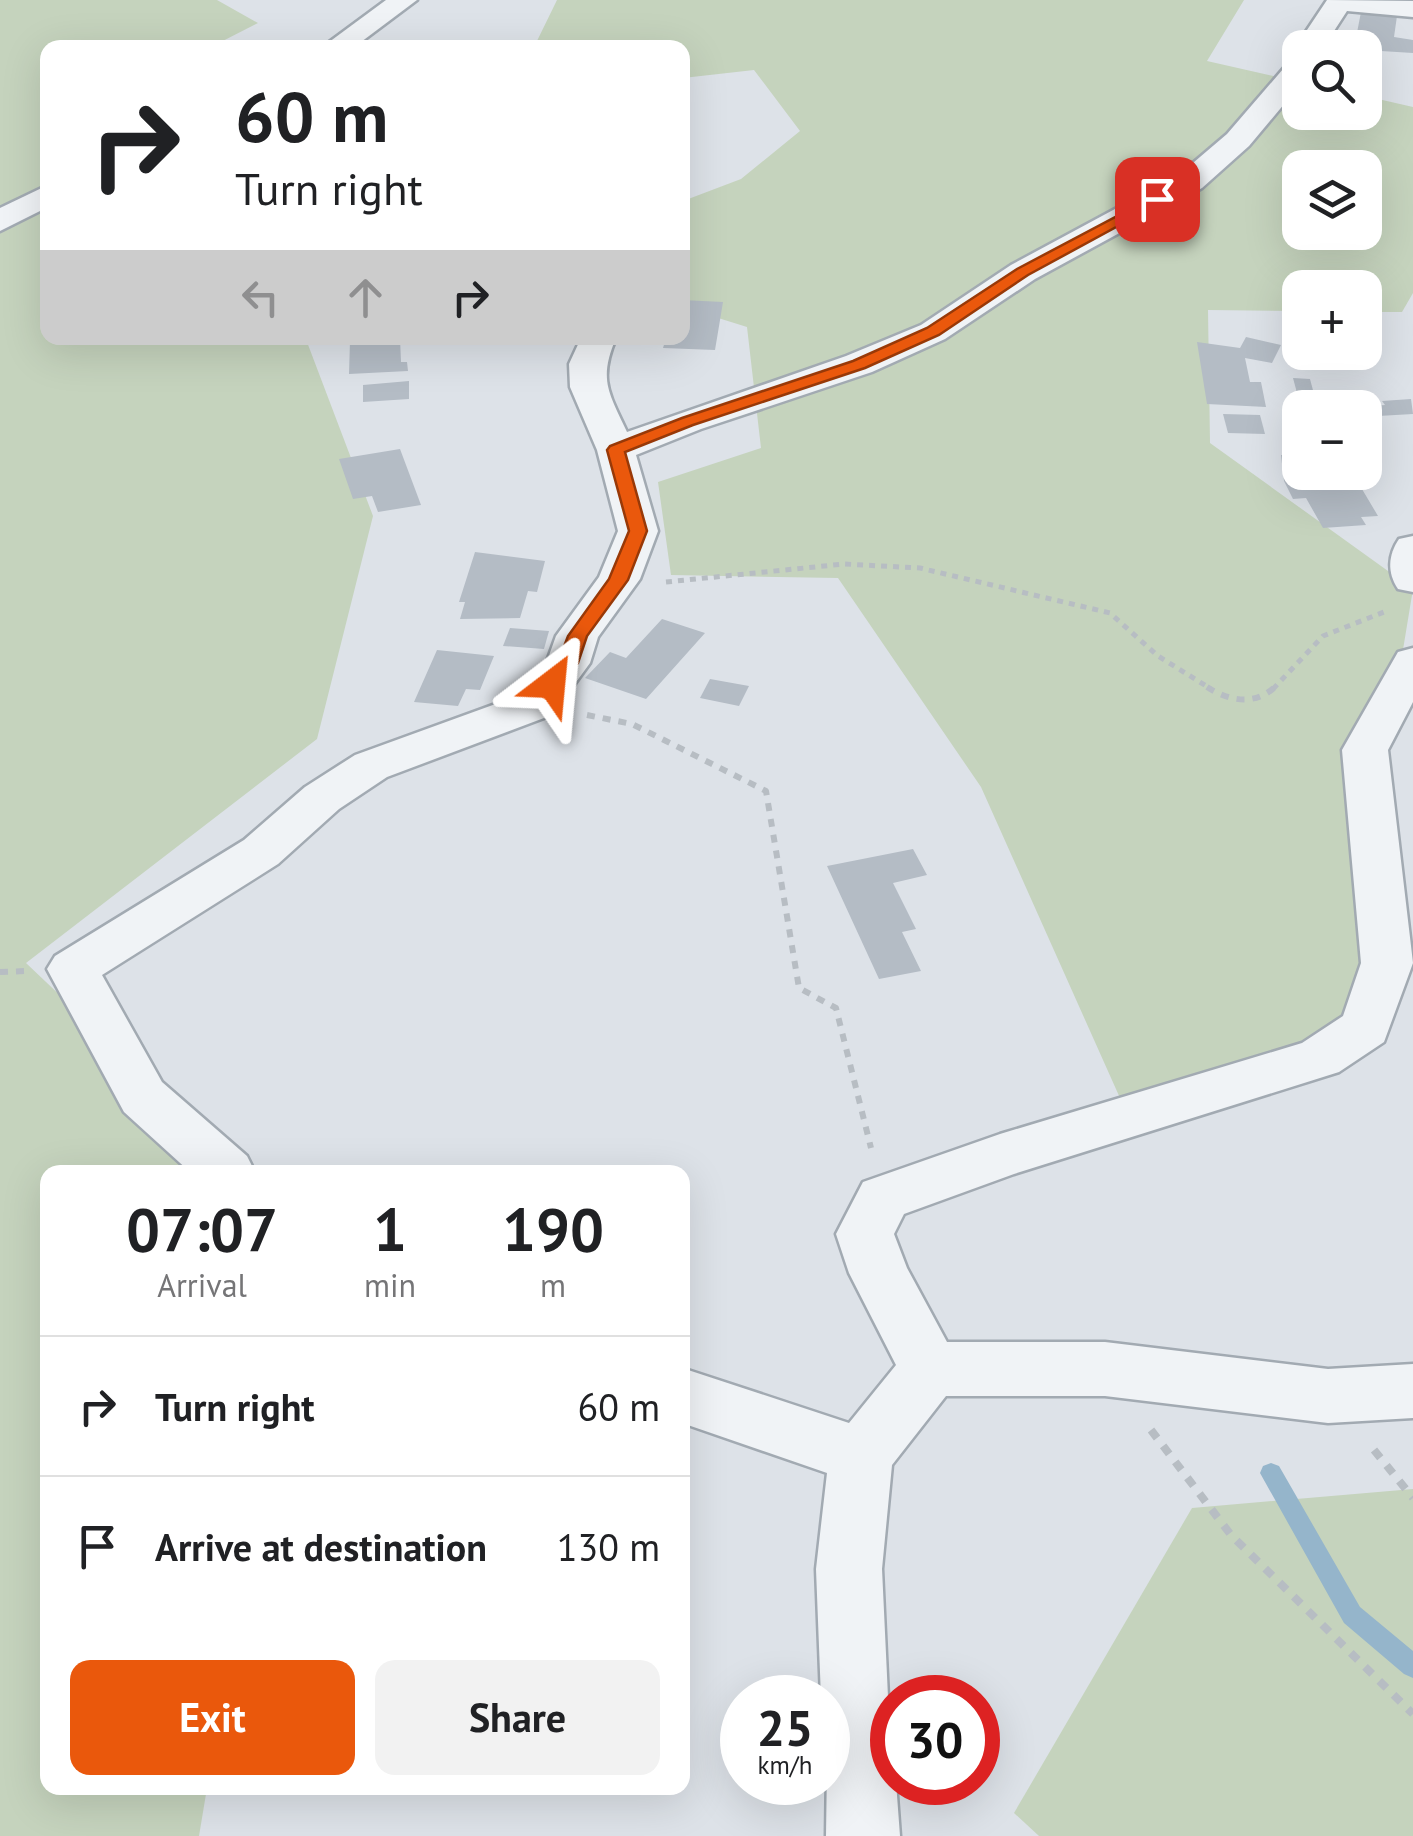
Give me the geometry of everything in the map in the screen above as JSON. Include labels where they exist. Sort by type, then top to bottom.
[{"type":"street","points":[[345,40],[404,0]]},
{"type":"street","points":[[1321,30],[1339,2],[1413,8]]},
{"type":"street","points":[[616,450],[859,364],[933,332],[1022,272],[1191,181],[1238,140],[1282,89]]},
{"type":"street","points":[[0,220],[40,198]]},
{"type":"street","points":[[219,1165],[144,1097],[73,969],[261,852],[322,798],[370,766],[536,705],[568,663],[577,636],[618,580],[638,531],[616,450],[588,387],[587,364],[595,345]]},
{"type":"street","points":[[1404,594],[1413,548]]},
{"type":"street","points":[[930,1369],[879,1272],[865,1234],[883,1198],[1000,1156],[1320,1058],[1365,1028],[1388,963],[1365,750],[1413,660]]},
{"type":"street","points":[[930,1369],[1104,1369],[1328,1396],[1413,1391]]},
{"type":"street","points":[[863,1836],[850,1569],[860,1456],[930,1369]]},
{"type":"street","points":[[690,1397],[860,1456]]},
{"type":"path","points":[[618,580],[679,582],[844,564],[920,568],[1110,613],[1158,656],[1222,696],[1248,701],[1270,692],[1323,636],[1404,594]]},
{"type":"path","points":[[536,705],[632,724],[766,790],[799,988],[836,1008],[883,1198]]},
{"type":"path","points":[[1104,1369],[1232,1534],[1413,1714]]},
{"type":"green space","points":[[0,0],[217,0],[258,23],[225,40],[40,40],[40,345],[308,345],[373,516],[317,739],[26,963],[224,1151],[227,1165],[40,1165],[40,1795],[206,1795],[199,1836],[0,1836]]},
{"type":"green space","points":[[557,0],[1244,0],[1207,61],[1282,78],[1282,130],[1382,130],[1382,100],[1413,107],[1413,293],[1402,312],[1382,312],[1382,270],[1282,270],[1282,311],[1208,310],[1210,443],[1413,589],[1382,777],[1400,970],[1326,1078],[1120,1098],[981,787],[838,578],[671,575],[658,482],[761,448],[747,327],[690,309],[690,198],[741,179],[800,131],[754,70],[690,77],[690,40],[537,40]]},
{"type":"green space","points":[[1413,1489],[1413,1836],[1039,1836],[1014,1813],[1192,1508]]},
{"type":"building","points":[[1361,12],[1397,16],[1394,37],[1413,40],[1413,53],[1382,51],[1382,30],[1358,30]]},
{"type":"building","points":[[690,300],[723,302],[715,350],[663,348],[690,345]]},
{"type":"building","points":[[1246,337],[1281,345],[1272,363],[1245,358],[1250,382],[1261,382],[1266,407],[1207,404],[1197,342],[1240,348]]},
{"type":"building","points":[[350,345],[400,345],[401,362],[407,362],[408,371],[349,374]]},
{"type":"building","points":[[1293,378],[1310,379],[1313,390],[1296,390]]},
{"type":"building","points":[[409,381],[409,399],[363,402],[363,385]]},
{"type":"building","points":[[1411,399],[1413,414],[1382,416],[1385,405],[1382,401]]},
{"type":"building","points":[[1223,414],[1260,415],[1265,434],[1228,433]]},
{"type":"building","points":[[400,449],[421,505],[378,512],[372,496],[353,499],[339,459]]},
{"type":"building","points":[[1288,490],[1363,490],[1378,516],[1361,517],[1366,525],[1323,528],[1306,498],[1293,499]]},
{"type":"building","points":[[475,552],[545,561],[537,592],[528,591],[520,618],[460,619],[465,602],[459,602]]},
{"type":"building","points":[[662,619],[705,633],[646,699],[585,678],[610,652],[626,658]]},
{"type":"building","points":[[510,628],[549,631],[544,649],[503,646]]},
{"type":"building","points":[[437,650],[494,656],[480,690],[466,689],[458,706],[414,702]]},
{"type":"building","points":[[710,679],[749,686],[739,706],[700,698]]},
{"type":"building","points":[[913,849],[927,875],[893,883],[916,929],[902,932],[921,971],[879,979],[827,866]]},
{"type":"waterway","points":[[1271,1473],[1352,1615],[1413,1666]]},
{"type":"route","points":[[552,684],[568,663],[577,636],[618,580],[638,531],[616,450],[859,364],[933,332],[1022,272],[1157,199]]}]
